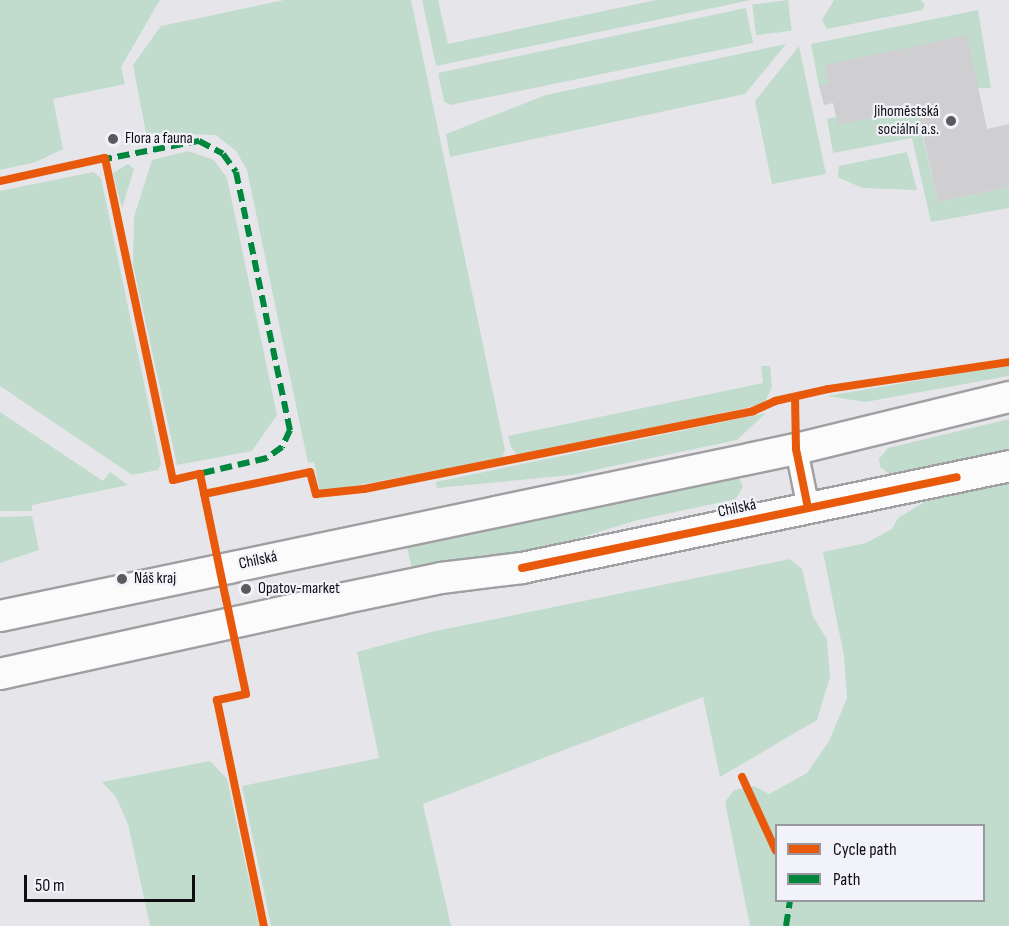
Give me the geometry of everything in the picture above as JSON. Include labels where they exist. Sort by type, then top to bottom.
[{"type":"main road","name":"Chilská","points":[[0,616],[796,449],[1009,397]]},
{"type":"main road","name":"Chilská","points":[[0,674],[419,582],[522,568],[1009,466]]},
{"type":"street","points":[[796,449],[808,508]]},
{"type":"green space","points":[[0,0],[160,0],[121,67],[125,84],[53,99],[63,149],[36,162],[0,170]]},
{"type":"green space","points":[[284,0],[411,0],[505,450],[502,459],[320,492],[314,462],[308,463],[247,170],[236,151],[216,135],[146,133],[133,65],[161,26]]},
{"type":"green space","points":[[422,0],[438,0],[448,44],[656,0],[751,0],[436,66]]},
{"type":"green space","points":[[788,0],[792,31],[756,35],[752,4]]},
{"type":"green space","points":[[834,0],[921,0],[925,5],[922,10],[827,29],[822,20]]},
{"type":"green space","points":[[746,8],[753,43],[450,105],[444,101],[438,73]]},
{"type":"green space","points":[[978,10],[991,88],[819,86],[811,44]]},
{"type":"green space","points":[[786,44],[745,94],[450,157],[446,134],[546,95]]},
{"type":"green space","points":[[799,46],[826,174],[772,184],[755,101]]},
{"type":"green space","points":[[921,104],[925,125],[920,126],[938,202],[1009,187],[1009,208],[931,222],[912,138],[833,153],[827,119],[836,117],[839,125]]},
{"type":"green space","points":[[188,151],[214,160],[227,178],[277,415],[252,451],[177,465],[133,265],[134,217],[152,160]]},
{"type":"green space","points":[[907,152],[917,190],[862,188],[838,177],[839,166]]},
{"type":"green space","points":[[128,164],[134,169],[122,208],[113,173]]},
{"type":"green space","points":[[93,172],[101,178],[161,464],[158,470],[132,475],[0,386],[0,191]]},
{"type":"green space","points":[[1009,365],[1009,376],[865,402],[827,396]]},
{"type":"green space","points":[[761,366],[770,366],[772,387],[764,404],[518,456],[511,447],[508,436],[763,383]]},
{"type":"green space","points":[[0,412],[103,481],[110,472],[128,485],[32,505],[32,511],[0,511]]},
{"type":"green space","points":[[766,413],[737,440],[571,475],[437,488],[436,482]]},
{"type":"green space","points":[[1009,419],[1009,452],[892,476],[880,467],[879,459],[888,448]]},
{"type":"green space","points":[[737,474],[743,486],[736,499],[638,520],[526,554],[414,577],[406,543]]},
{"type":"green space","points":[[1009,481],[1009,926],[750,926],[725,802],[734,790],[754,786],[769,794],[807,773],[829,741],[847,698],[844,656],[823,552],[866,543],[892,529],[898,518],[931,498]]},
{"type":"green space","points":[[32,516],[39,550],[0,563],[0,517]]},
{"type":"green space","points":[[790,559],[802,569],[813,617],[827,639],[830,677],[817,720],[720,777],[703,697],[423,804],[451,926],[271,926],[242,786],[379,758],[357,652],[431,632]]},
{"type":"green space","points":[[210,761],[227,779],[259,926],[150,926],[128,824],[116,797],[102,782]]},
{"type":"building","name":"Jihoměstská sociální a.s.","points":[[967,35],[987,129],[1009,124],[1009,187],[938,202],[917,109],[838,125],[833,103],[824,105],[819,86],[829,84],[825,65]]},
{"type":"marked path","points":[[100,160],[199,141],[223,154],[236,172],[290,430],[282,447],[267,458],[194,475]]},
{"type":"marked path","points":[[786,926],[790,902]]},
{"type":"cycle path","points":[[0,181],[105,158],[173,480],[200,474],[246,694],[217,700],[264,926]]},
{"type":"cycle path","points":[[204,494],[310,472],[316,494],[364,489],[753,411],[775,401],[828,389],[1009,362]]},
{"type":"cycle path","points":[[795,397],[796,449],[808,508]]},
{"type":"cycle path","points":[[522,568],[957,477]]},
{"type":"cycle path","points":[[742,777],[775,849]]},
{"type":"place","name":"Jihoměstská sociální a.s.","points":[[951,121]]},
{"type":"place","name":"Flora a fauna","points":[[113,139]]},
{"type":"place","name":"Náš kraj","points":[[122,579]]},
{"type":"place","name":"Opatov-market","points":[[246,589]]}]
